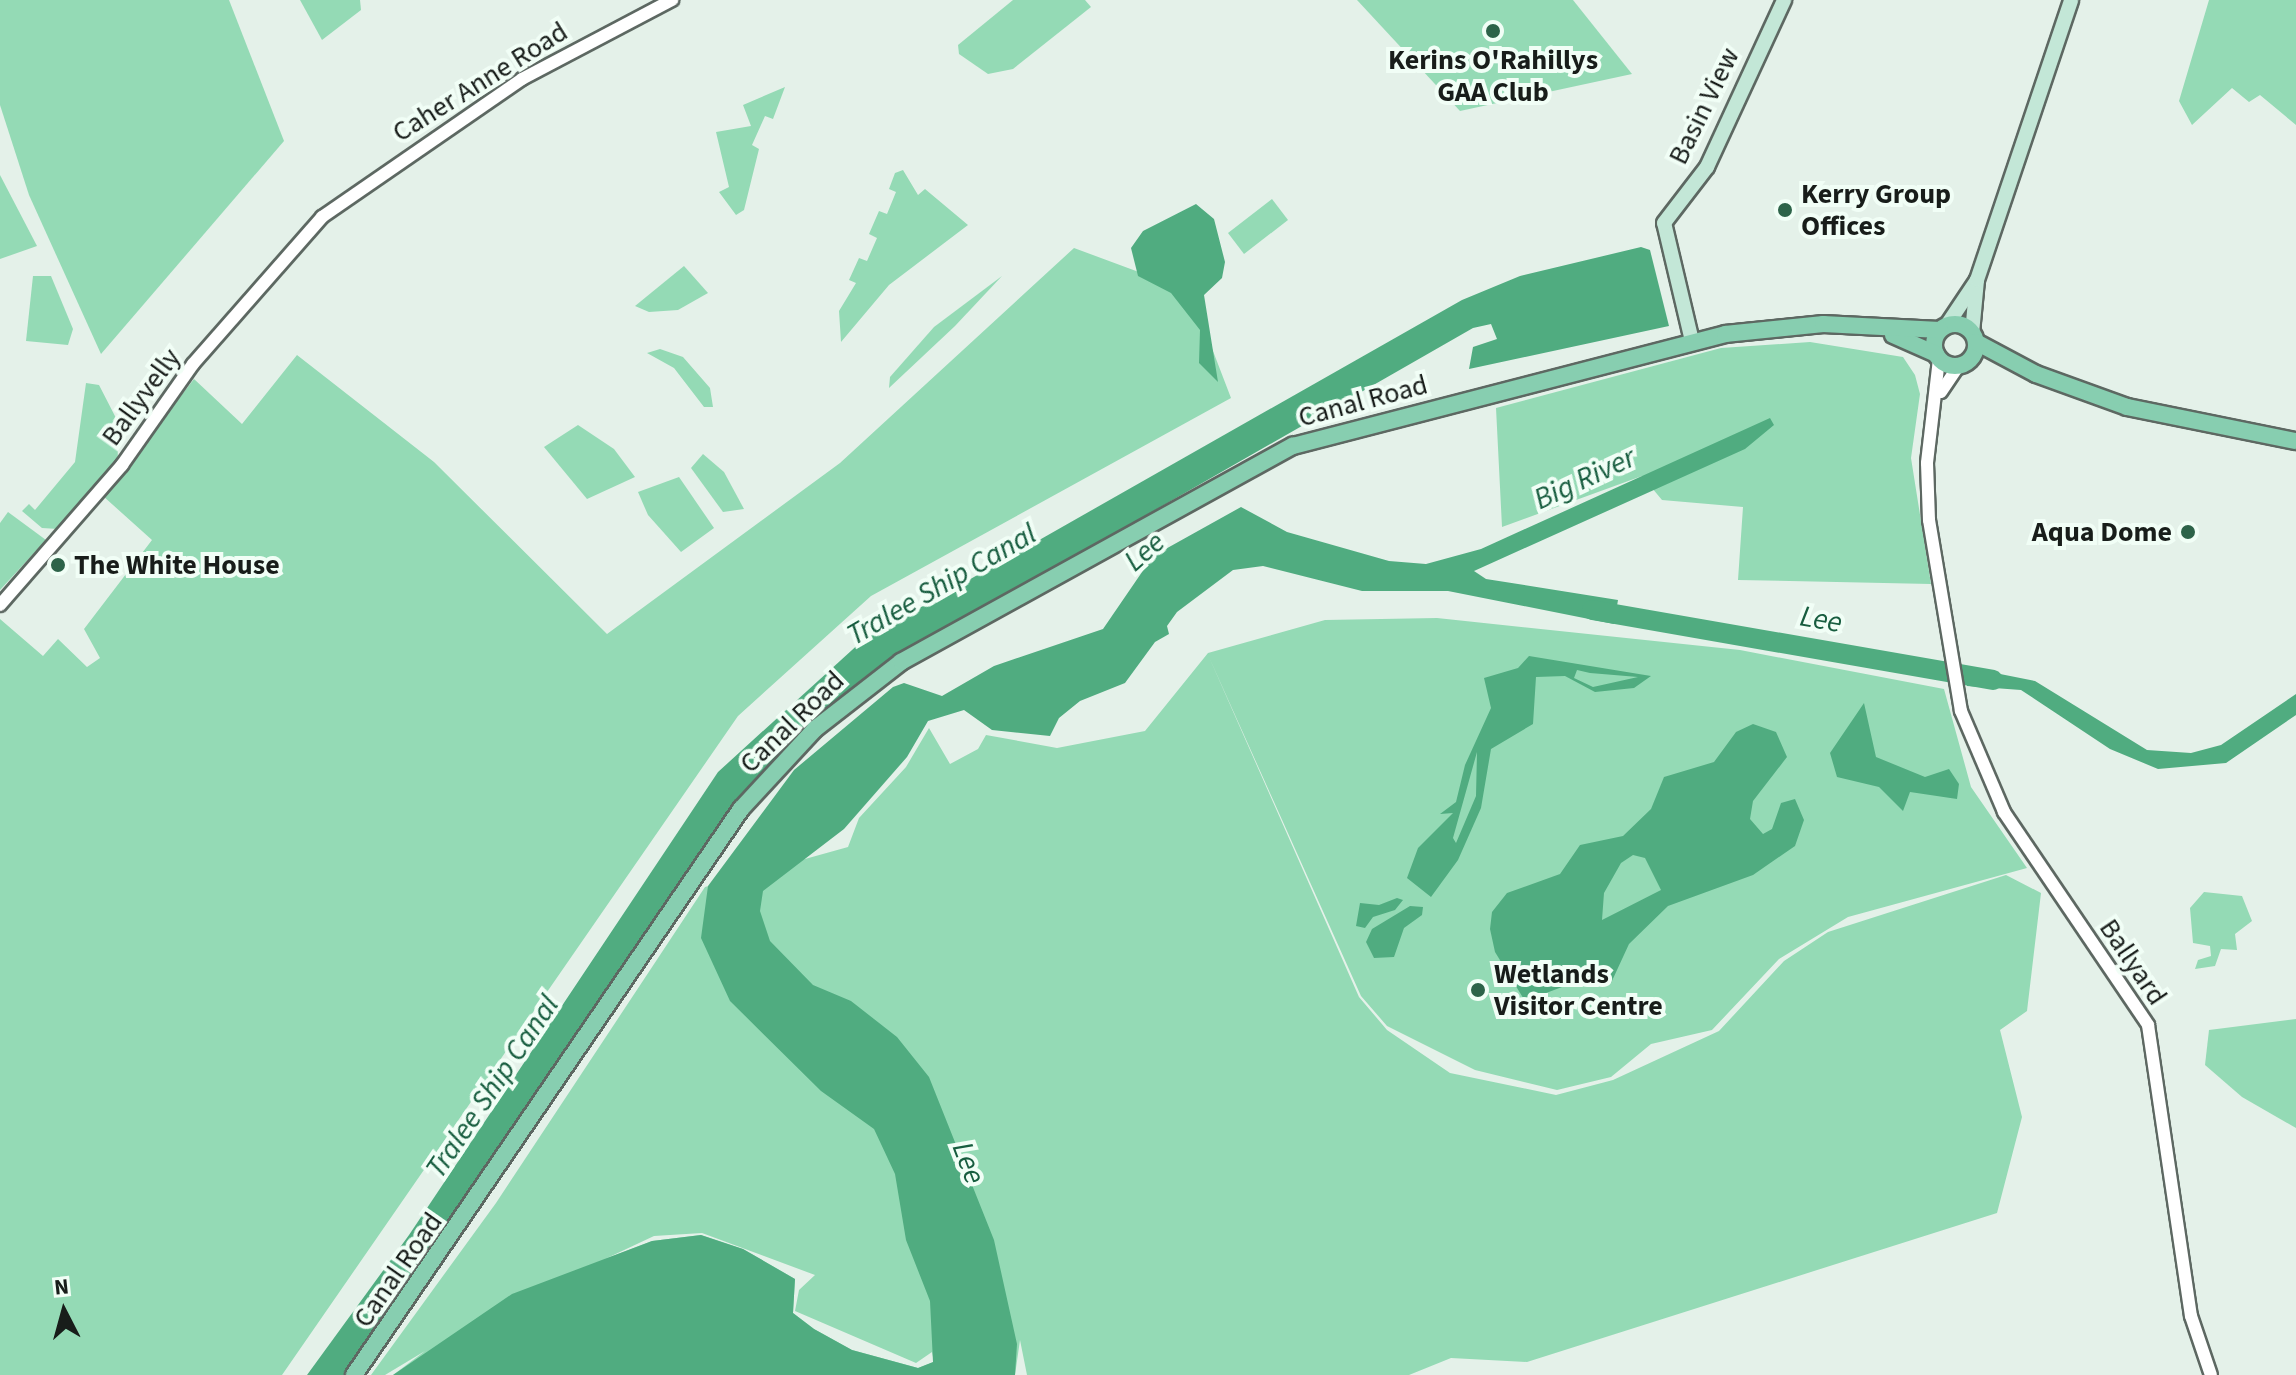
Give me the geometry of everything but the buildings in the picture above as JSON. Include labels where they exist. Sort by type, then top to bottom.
[{"type":"main road","name":"Basin View","points":[[1692,341],[1664,229],[1667,216],[1707,167],[1784,0]]},
{"type":"main road","points":[[1964,363],[1974,337],[1977,280],[2071,0]]},
{"type":"main road","points":[[1937,356],[1944,327],[1977,280]]},
{"type":"main road","name":"Canal Road","points":[[354,1375],[741,809],[806,738],[876,679],[1276,453],[1692,341],[1792,325],[1876,330]]},
{"type":"main road","points":[[1876,330],[1944,327],[1974,337],[2025,369],[2167,419],[2296,441]]},
{"type":"main road","points":[[1876,330],[1937,356],[1964,363],[2025,369]]},
{"type":"street","name":"Caher Anne Road","points":[[322,217],[522,79],[672,0]]},
{"type":"street","name":"Ballyvelly","points":[[0,605],[122,465],[193,364],[322,217]]},
{"type":"street","points":[[1937,356],[1939,398]]},
{"type":"street","points":[[1939,398],[1964,363]]},
{"type":"street","name":"Ballyard","points":[[1939,398],[1927,463],[1929,520],[1959,697],[1998,802],[2148,1025],[2191,1316],[2211,1375]]},
{"type":"shaded area","points":[[0,0],[229,0],[284,141],[101,354],[29,195],[0,105]]},
{"type":"shaded area","points":[[300,0],[360,0],[361,10],[322,40]]},
{"type":"shaded area","points":[[1013,0],[1085,0],[1091,7],[1013,69],[988,74],[959,54],[958,45]]},
{"type":"shaded area","name":"Kerins O'Rahillys GAA Club","points":[[1357,0],[1573,0],[1632,74],[1460,111]]},
{"type":"shaded area","points":[[2209,0],[2296,0],[2296,125],[2260,95],[2249,102],[2232,88],[2192,125],[2179,101]]},
{"type":"shaded area","points":[[785,87],[773,119],[765,116],[752,145],[759,149],[744,210],[736,215],[719,192],[729,187],[716,132],[751,126],[743,105]]},
{"type":"shaded area","points":[[903,170],[918,195],[925,189],[968,225],[889,285],[841,342],[839,311],[856,283],[849,280],[859,258],[867,261],[877,238],[869,234],[879,211],[887,214],[896,192],[889,189],[895,173]]},
{"type":"shaded area","points":[[0,175],[37,246],[0,259]]},
{"type":"shaded area","points":[[1272,199],[1288,220],[1244,254],[1228,233]]},
{"type":"shaded area","points":[[1196,204],[1214,219],[1225,262],[1222,278],[1204,295],[1218,382],[1199,363],[1200,330],[1171,293],[1138,276],[1131,248],[1143,231]]},
{"type":"shaded area","points":[[1641,247],[1650,250],[1669,326],[1469,369],[1473,347],[1497,339],[1491,324],[1473,328],[874,671],[735,804],[344,1375],[307,1375],[409,1235],[718,772],[863,640],[1462,300],[1520,276]]},
{"type":"shaded area","points":[[1074,248],[1190,291],[1231,398],[871,596],[738,716],[282,1375],[0,1375],[0,619],[43,656],[58,639],[87,667],[100,658],[84,629],[152,540],[103,496],[194,379],[242,424],[297,355],[434,462],[607,634],[840,463]]},
{"type":"shaded area","points":[[684,266],[708,293],[678,310],[649,312],[635,306]]},
{"type":"shaded area","points":[[33,276],[51,276],[73,329],[68,345],[26,341]]},
{"type":"shaded area","points":[[1002,276],[955,326],[889,388],[890,377],[934,327]]},
{"type":"shaded area","points":[[1810,342],[1903,357],[1915,375],[1920,394],[1911,458],[1931,584],[1738,580],[1743,507],[1662,500],[1642,476],[1502,527],[1496,408],[1721,348]]},
{"type":"shaded area","points":[[660,349],[683,357],[710,388],[713,407],[704,407],[674,368],[647,353]]},
{"type":"shaded area","points":[[86,383],[99,385],[117,420],[118,464],[58,529],[42,528],[22,511],[29,504],[35,510],[75,462]]},
{"type":"shaded area","points":[[1770,418],[1774,425],[1745,449],[1474,571],[1486,579],[1618,600],[1614,624],[1448,591],[1362,591],[1263,566],[1233,570],[1177,612],[1167,626],[1169,634],[1155,642],[1125,683],[1080,701],[1059,718],[1050,736],[992,730],[964,710],[928,721],[907,757],[844,829],[763,891],[760,911],[770,941],[813,985],[851,1001],[897,1037],[929,1077],[994,1240],[1017,1344],[1015,1375],[393,1375],[512,1294],[652,1241],[701,1235],[743,1249],[795,1279],[793,1313],[852,1350],[918,1368],[933,1362],[930,1301],[906,1240],[895,1174],[874,1129],[821,1091],[730,1001],[701,938],[708,886],[794,770],[893,687],[904,683],[942,696],[994,666],[1103,629],[1153,556],[1241,507],[1287,532],[1389,561],[1426,564],[1481,549]]},
{"type":"shaded area","points":[[578,425],[614,449],[635,477],[587,499],[544,447]]},
{"type":"shaded area","points":[[703,454],[724,472],[744,509],[723,512],[691,468]]},
{"type":"shaded area","points":[[679,477],[714,528],[681,552],[648,515],[638,492]]},
{"type":"shaded area","points":[[8,512],[46,540],[0,590],[0,523]]},
{"type":"shaded area","points":[[1437,618],[1740,650],[1944,689],[1971,787],[2027,868],[1848,917],[1779,959],[1712,1030],[1651,1044],[1611,1077],[1557,1090],[1475,1070],[1387,1026],[1361,996],[1209,657],[1359,997],[1387,1030],[1450,1073],[1556,1095],[1613,1080],[1719,1031],[1784,961],[1828,932],[2006,875],[2041,893],[2027,1011],[2000,1030],[2022,1117],[1997,1213],[1527,1362],[1451,1358],[1409,1375],[1027,1375],[1020,1340],[1015,1375],[393,1375],[425,1351],[385,1375],[371,1375],[496,1203],[705,887],[848,847],[859,818],[906,767],[929,728],[950,764],[978,749],[986,735],[1057,748],[1145,731],[1208,653],[1325,620]],"holes":[[[702,1233],[815,1275],[799,1290],[795,1311],[916,1363],[932,1352],[934,1362],[918,1368],[852,1350],[793,1313],[795,1279],[743,1249],[701,1235],[652,1241],[605,1259],[654,1236]]]},
{"type":"shaded area","points":[[1529,656],[1651,676],[1634,688],[1595,692],[1565,676],[1536,677],[1533,724],[1491,749],[1481,808],[1458,860],[1431,897],[1407,878],[1418,848],[1453,813],[1440,814],[1456,802],[1465,765],[1491,708],[1484,678],[1518,668]],"holes":[[[1577,670],[1590,673],[1638,677],[1593,687],[1574,678]],[[1477,752],[1476,796],[1456,843],[1453,838]]]},
{"type":"shaded area","points":[[1965,667],[2035,681],[2147,750],[2191,753],[2221,745],[2296,694],[2296,715],[2226,763],[2158,769],[2110,749],[2021,690],[1967,686]]},
{"type":"shaded area","points":[[1864,703],[1876,757],[1925,777],[1949,769],[1959,784],[1957,799],[1910,792],[1903,811],[1879,787],[1837,777],[1830,753]]},
{"type":"shaded area","points":[[1753,724],[1776,732],[1787,757],[1753,801],[1750,819],[1763,834],[1772,829],[1781,803],[1795,799],[1804,820],[1795,846],[1753,875],[1668,906],[1629,944],[1611,983],[1562,987],[1525,1001],[1495,952],[1490,929],[1492,912],[1507,893],[1560,874],[1580,845],[1623,836],[1651,809],[1664,777],[1714,762],[1736,732]],"holes":[[[1633,855],[1645,858],[1661,890],[1602,920],[1604,893],[1621,863]]]},
{"type":"shaded area","points":[[2204,892],[2242,896],[2252,921],[2235,934],[2237,950],[2221,949],[2215,966],[2195,969],[2198,960],[2211,956],[2210,946],[2193,943],[2190,908]]},
{"type":"shaded area","points":[[1397,898],[1403,900],[1395,910],[1373,917],[1365,928],[1356,926],[1360,903],[1379,905]]},
{"type":"shaded area","points":[[1410,906],[1423,907],[1422,915],[1404,928],[1394,957],[1374,958],[1366,942],[1372,929]]},
{"type":"shaded area","points":[[2296,1019],[2296,1128],[2242,1097],[2205,1065],[2209,1030]]},
{"type":"waterway","name":"Lee","points":[[1592,610],[1993,680]]},
{"type":"place","name":"Kerins O'Rahillys GAA Club","points":[[1493,31]]},
{"type":"place","name":"Kerry Group Offices","points":[[1785,210]]},
{"type":"place","name":"Aqua Dome","points":[[2188,532]]},
{"type":"place","name":"The White House","points":[[58,565]]},
{"type":"place","name":"Wetlands Visitor Centre","points":[[1478,990]]},
{"type":"water label","name":"Big River","points":[[1585,479]]},
{"type":"water label","name":"Tralee Ship Canal","points":[[942,585]]},
{"type":"water label","name":"Tralee Ship Canal","points":[[493,1087]]}]
